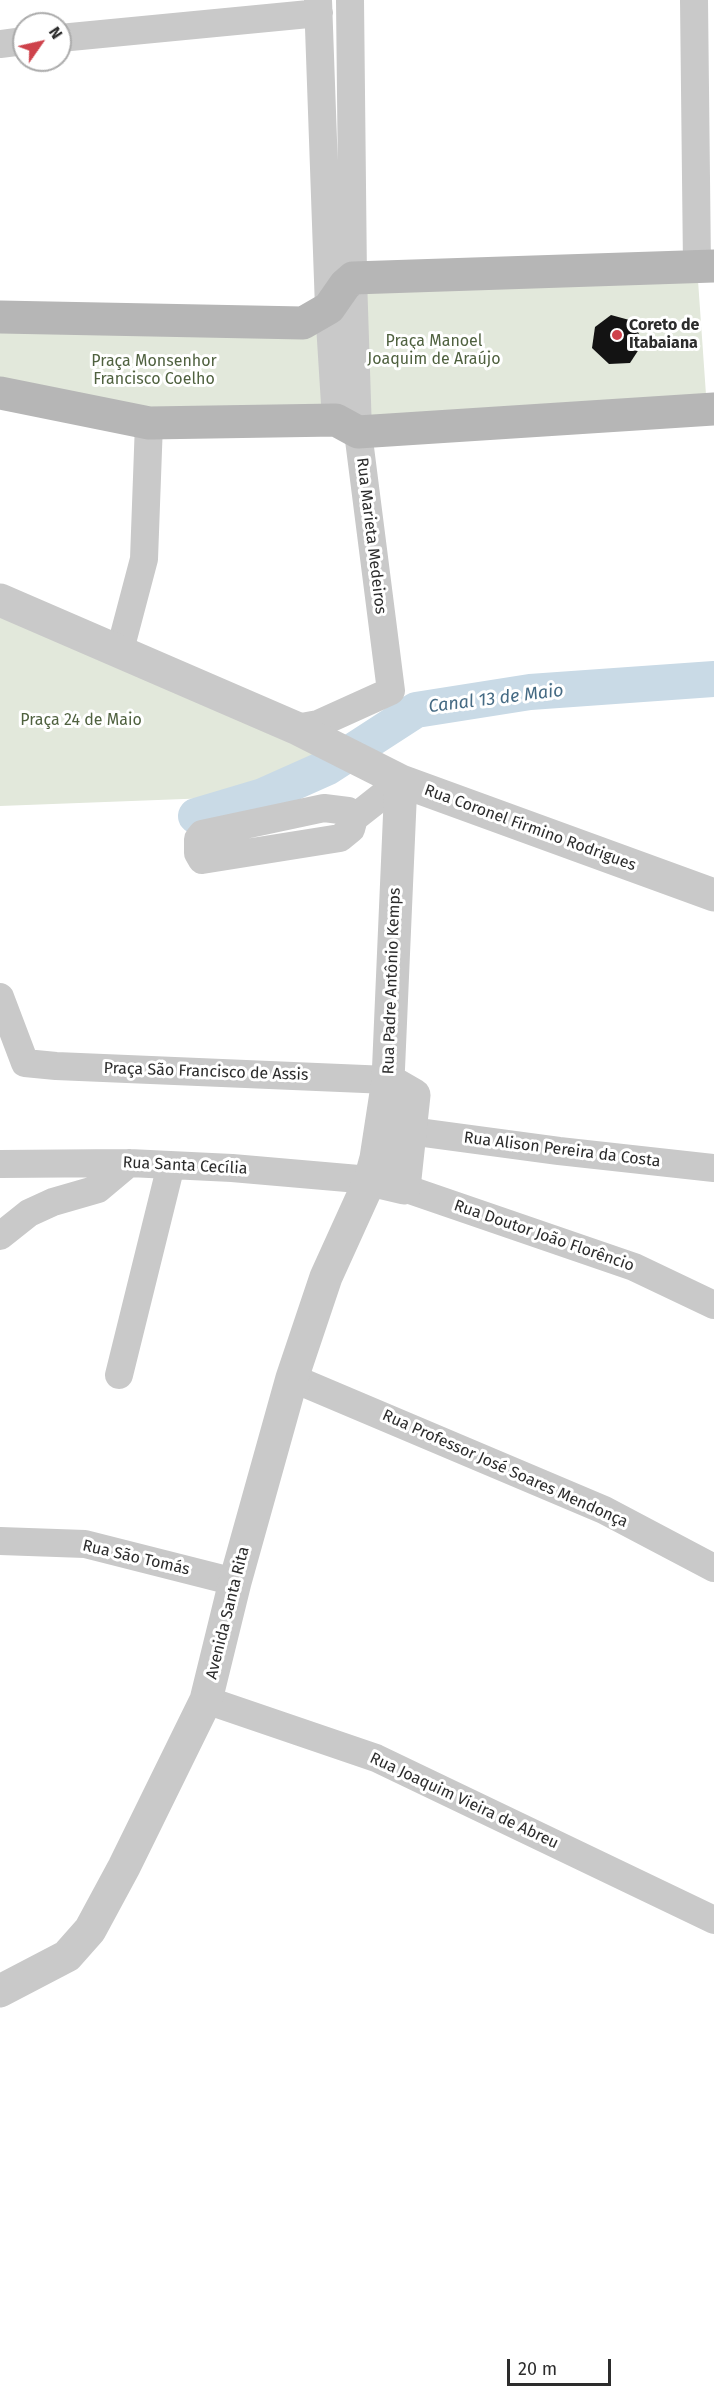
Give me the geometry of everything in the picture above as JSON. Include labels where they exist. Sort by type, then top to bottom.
[{"type":"main road","points":[[0,317],[303,323],[329,308],[345,285],[353,278],[706,266]]},
{"type":"main road","points":[[0,393],[149,423],[347,426],[714,409]]},
{"type":"street","name":"Rua Marieta Medeiros","points":[[347,426],[353,278],[350,0]]},
{"type":"street","points":[[694,0],[706,266]]},
{"type":"street","name":"Rua Marieta Medeiros","points":[[296,728],[318,724],[391,691],[329,308],[319,6]]},
{"type":"street","points":[[72,37],[319,6]]},
{"type":"street","points":[[120,650],[144,559],[149,423]]},
{"type":"street","points":[[0,600],[296,728]]},
{"type":"street","name":"Rua Coronel Firmino Rodrigues","points":[[296,728],[401,781],[714,895]]},
{"type":"street","points":[[354,818],[401,781]]},
{"type":"street","name":"Rua Padre Antônio Kemps","points":[[370,1180],[376,1158],[388,1080],[401,781]]},
{"type":"street","name":"Praça São Francisco de Assis","points":[[0,997],[25,1063],[388,1080]]},
{"type":"street","points":[[388,1080],[414,1095],[404,1188]]},
{"type":"street","name":"Rua Alison Pereira da Costa","points":[[410,1131],[559,1151],[714,1168]]},
{"type":"street","points":[[0,1236],[29,1213],[98,1189],[129,1163]]},
{"type":"street","name":"Rua Santa Cecília","points":[[0,1164],[129,1163],[370,1180]]},
{"type":"street","points":[[119,1375],[171,1165]]},
{"type":"street","name":"Rua Doutor João Florêncio","points":[[370,1180],[404,1188],[634,1267],[714,1305]]},
{"type":"street","name":"Avenida Santa Rita","points":[[0,1991],[67,1956],[90,1930],[124,1868],[206,1700],[235,1581],[292,1378],[326,1277],[370,1180]]},
{"type":"street","name":"Rua Professor José Soares Mendonça","points":[[292,1378],[604,1510],[714,1568]]},
{"type":"street","name":"Rua São Tomás","points":[[0,1541],[85,1544],[235,1581]]},
{"type":"street","name":"Rua Joaquim Vieira de Abreu","points":[[206,1700],[376,1758],[714,1920]]},
{"type":"green space","name":"Praça Manoel Joaquim de Araújo","points":[[697,266],[707,409],[358,432],[353,278]]},
{"type":"green space","name":"Praça Monsenhor Francisco Coelho","points":[[329,308],[336,420],[149,423],[0,393],[0,317]]},
{"type":"green space","name":"Praça 24 de Maio","points":[[0,600],[348,755],[328,767],[263,796],[0,806]]},
{"type":"building","name":"Coreto de Itabaiana","points":[[611,315],[633,321],[643,343],[630,363],[609,364],[592,348],[595,327]]},
{"type":"waterway","name":"Canal 13 de Maio","points":[[196,816],[263,796],[328,767],[416,710],[530,692],[714,679]]},
{"type":"place","name":"Coreto de Itabaiana","points":[[617,335]]}]
